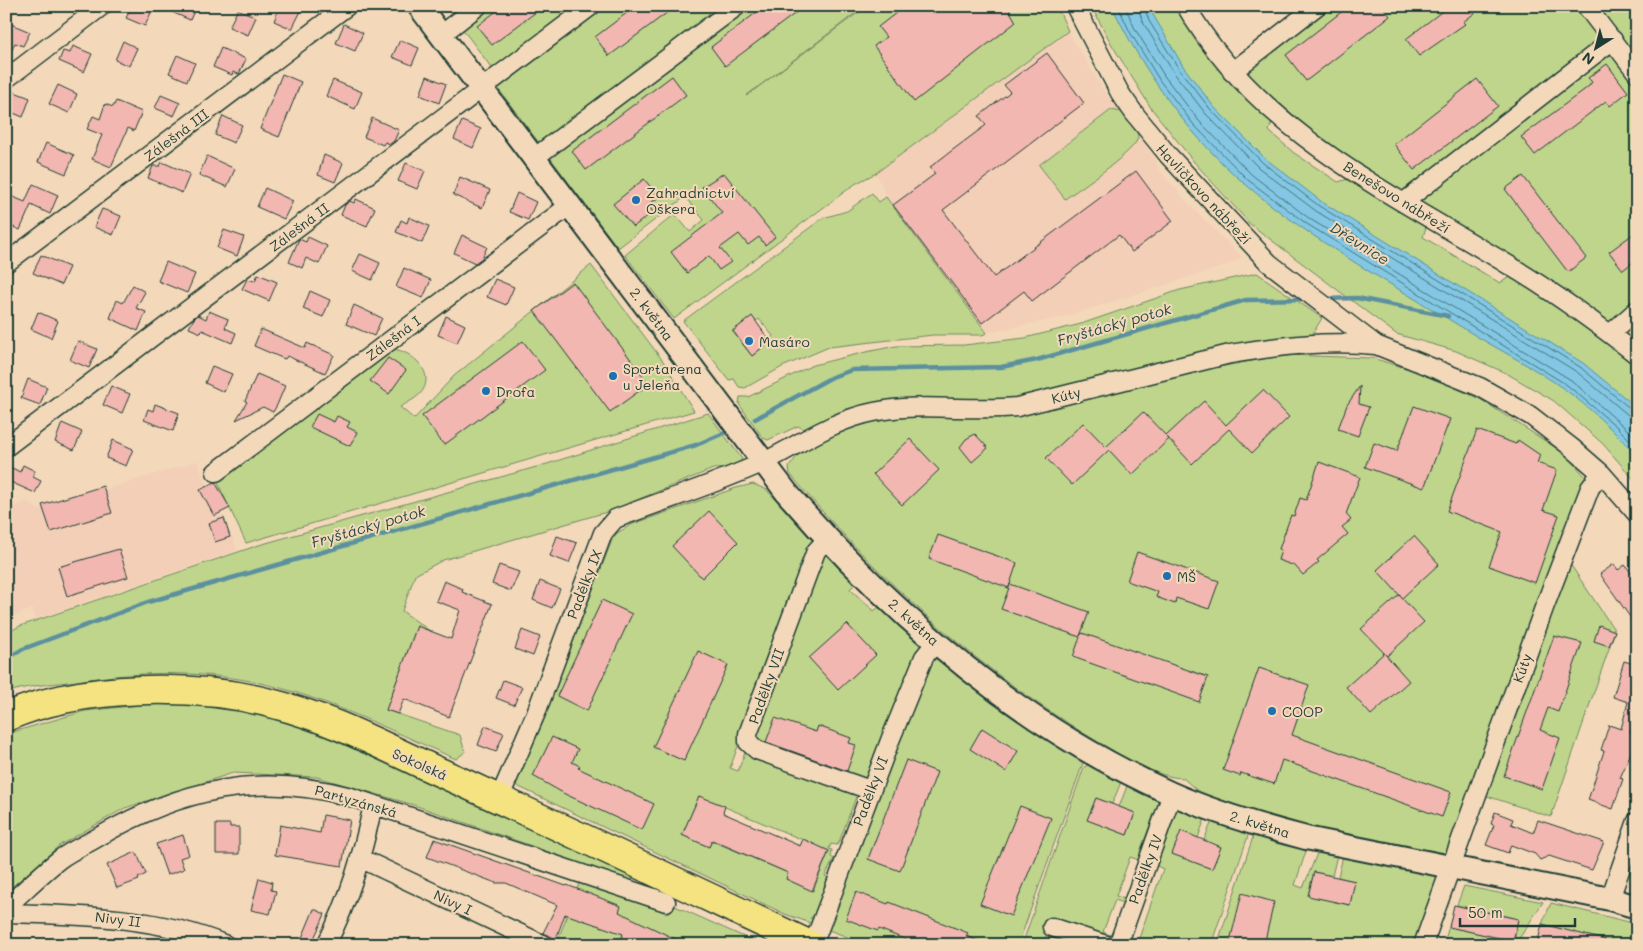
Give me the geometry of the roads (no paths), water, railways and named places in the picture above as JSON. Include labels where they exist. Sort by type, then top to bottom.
[{"type":"main road","name":"Sokolská","points":[[6,717],[34,707],[117,691],[194,692],[273,703],[306,714],[499,799],[812,945]]},
{"type":"street","points":[[6,79],[102,6]]},
{"type":"street","name":"Zálešná III","points":[[6,263],[347,6]]},
{"type":"street","name":"2. května","points":[[419,6],[758,454],[828,538],[875,588],[936,642],[1016,706],[1054,731],[1129,774],[1172,794],[1252,822],[1306,838],[1610,899],[1637,907]]},
{"type":"street","points":[[441,35],[478,6]]},
{"type":"street","name":"Zálešná II","points":[[6,447],[591,6]]},
{"type":"street","points":[[534,158],[737,6]]},
{"type":"street","name":"Havlíčkovo nábřeží","points":[[1075,6],[1120,93],[1168,156],[1270,263],[1376,344]]},
{"type":"street","name":"Benešovo nábřeží","points":[[1186,6],[1212,46],[1232,72],[1260,101],[1293,129],[1404,202],[1509,265],[1610,334],[1637,355]]},
{"type":"street","points":[[1232,72],[1317,6]]},
{"type":"street","points":[[1586,6],[1637,73]]},
{"type":"street","points":[[1404,202],[1613,40]]},
{"type":"street","name":"Zálešná I","points":[[216,472],[570,205]]},
{"type":"street","points":[[1610,334],[1637,310]]},
{"type":"street","name":"Kúty","points":[[758,454],[872,412],[909,408],[988,411],[1018,407],[1230,354],[1266,348],[1333,342],[1376,344]]},
{"type":"street","points":[[1376,344],[1480,387],[1531,416],[1601,473],[1637,514]]},
{"type":"street","name":"Padělky IX","points":[[499,799],[536,713],[608,525],[615,519],[758,454]]},
{"type":"street","name":"Kúty","points":[[1423,945],[1544,608],[1590,488],[1601,473]]},
{"type":"street","name":"Padělky VII","points":[[828,538],[816,551],[765,686],[748,734],[748,742],[757,750],[870,790]]},
{"type":"street","name":"Padělky VI","points":[[812,945],[870,790],[924,657],[936,642]]},
{"type":"street","name":"Partyzánská","points":[[6,907],[61,858],[125,822],[196,793],[232,787],[277,786],[320,788],[666,902]]},
{"type":"street","name":"Padělky IV","points":[[1118,945],[1172,794]]},
{"type":"street","points":[[326,945],[341,915],[362,859],[373,805]]},
{"type":"street","points":[[1610,899],[1637,821]]},
{"type":"street","name":"Nivy I","points":[[362,859],[544,945]]},
{"type":"street","name":"Nivy II","points":[[6,913],[105,916],[162,925],[226,945]]},
{"type":"street","points":[[1052,927],[1106,945]]},
{"type":"water","name":"Dřevnice","points":[[1112,6],[1148,6],[1183,66],[1214,107],[1266,159],[1322,202],[1583,363],[1636,407],[1637,455],[1611,429],[1564,389],[1328,245],[1299,226],[1245,184],[1205,145],[1170,102],[1138,55]]},
{"type":"waterway","name":"Fryštácký potok","points":[[1325,299],[1357,298],[1448,316]]},
{"type":"waterway","name":"Fryštácký potok","points":[[755,419],[832,377],[852,370],[1001,367],[1037,360],[1246,300],[1307,299]]},
{"type":"waterway","name":"Fryštácký potok","points":[[6,659],[23,649],[148,602],[696,445],[731,430]]},
{"type":"place","name":"Zahradnictví Oškera","points":[[636,200]]},
{"type":"place","name":"Masáro","points":[[749,341]]},
{"type":"place","name":"Sportarena u Jeleňa","points":[[613,376]]},
{"type":"place","name":"Drofa","points":[[486,391]]},
{"type":"place","name":"MŠ","points":[[1167,576]]},
{"type":"place","name":"COOP","points":[[1272,711]]}]
